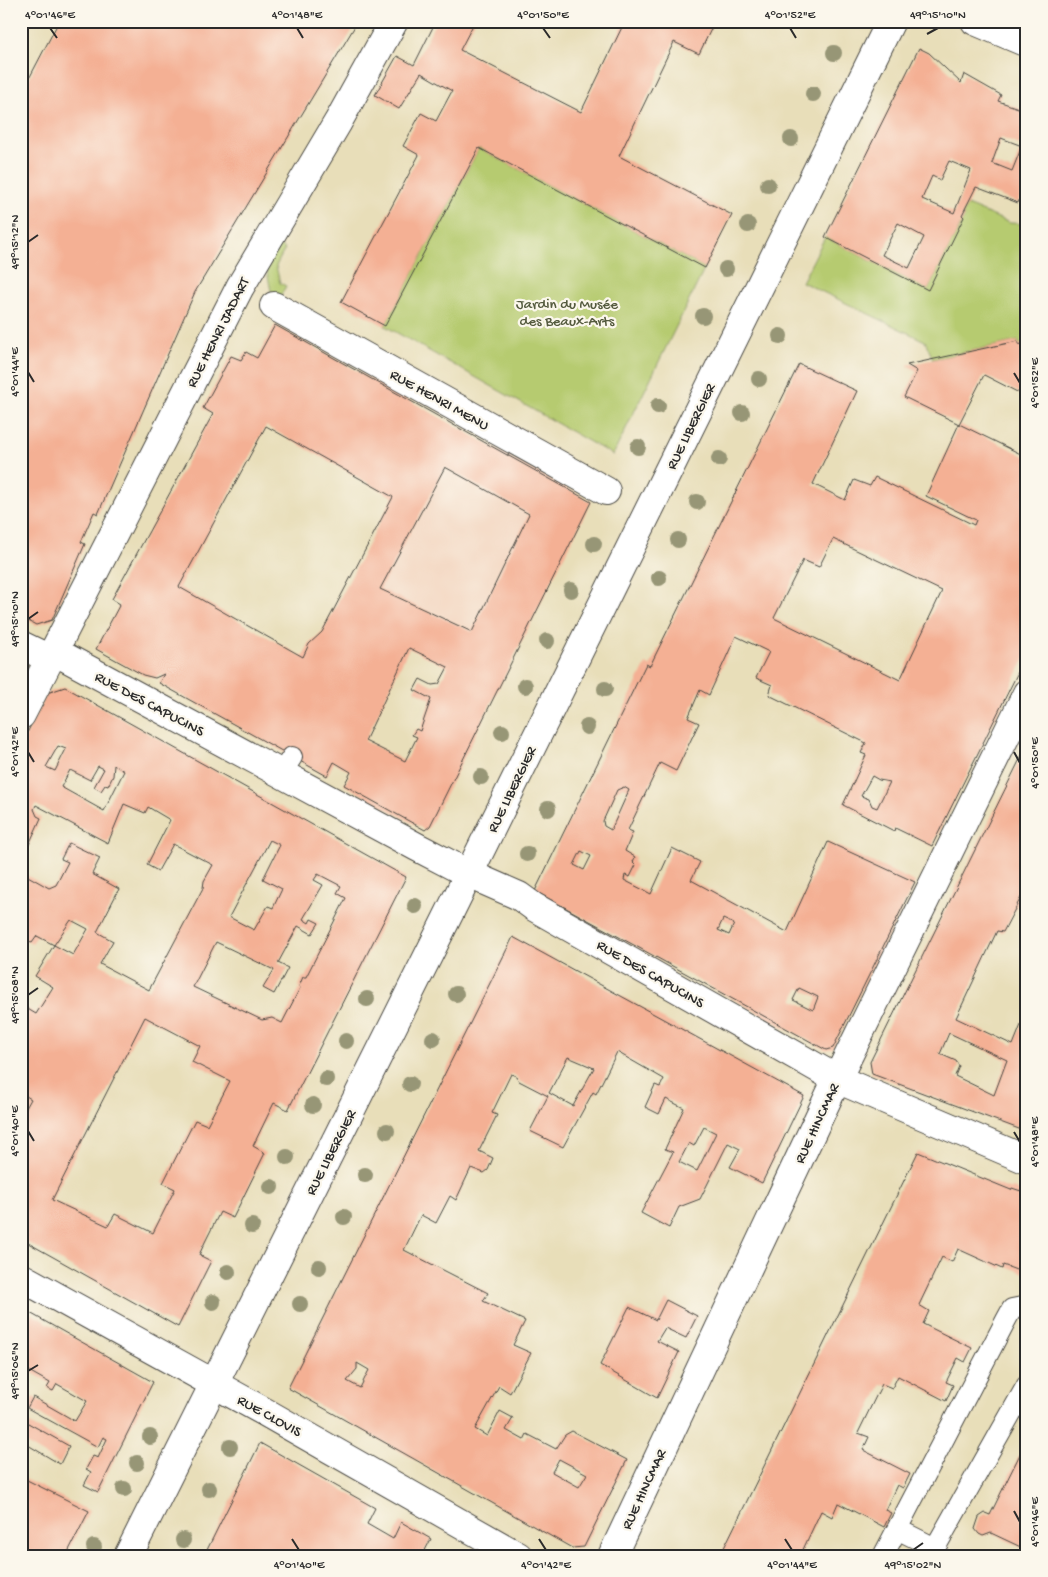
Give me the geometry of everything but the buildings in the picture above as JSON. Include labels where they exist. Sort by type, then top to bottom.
[{"type":"street","name":"RUE HENRI JADART","points":[[21,715],[240,286],[338,122],[394,21]]},
{"type":"street","name":"RUE LIBERGIER","points":[[128,1556],[469,874],[891,21]]},
{"type":"street","points":[[975,21],[1027,43]]},
{"type":"street","name":"RUE HENRI MENU","points":[[274,306],[606,491]]},
{"type":"street","name":"RUE DES CAPUCINS","points":[[21,645],[52,655],[286,765],[469,874],[520,896],[534,907],[837,1079],[1027,1160]]},
{"type":"street","name":"RUE HINCMAR","points":[[612,1556],[837,1079],[1027,693]]},
{"type":"street","name":"RUE CLOVIS","points":[[21,1277],[518,1556]]},
{"type":"lane","points":[[883,1556],[1012,1309],[1027,1306]]},
{"type":"lane","points":[[897,1529],[934,1548],[1027,1385]]},
{"type":"shaded area","points":[[461,429],[591,501],[497,691],[370,630],[380,589],[439,479]]},
{"type":"green space","name":"Jardin du Musée des Beaux-Arts","points":[[479,148],[705,268],[613,455],[385,326]]},
{"type":"green space","points":[[967,205],[1010,223],[1027,224],[1027,345],[1018,344],[1018,341],[933,359],[925,341],[802,282],[825,237],[928,290],[964,217],[962,215]]},
{"type":"green space","points":[[275,243],[285,249],[276,266],[280,283],[286,286],[280,297],[271,291],[265,262]]}]
